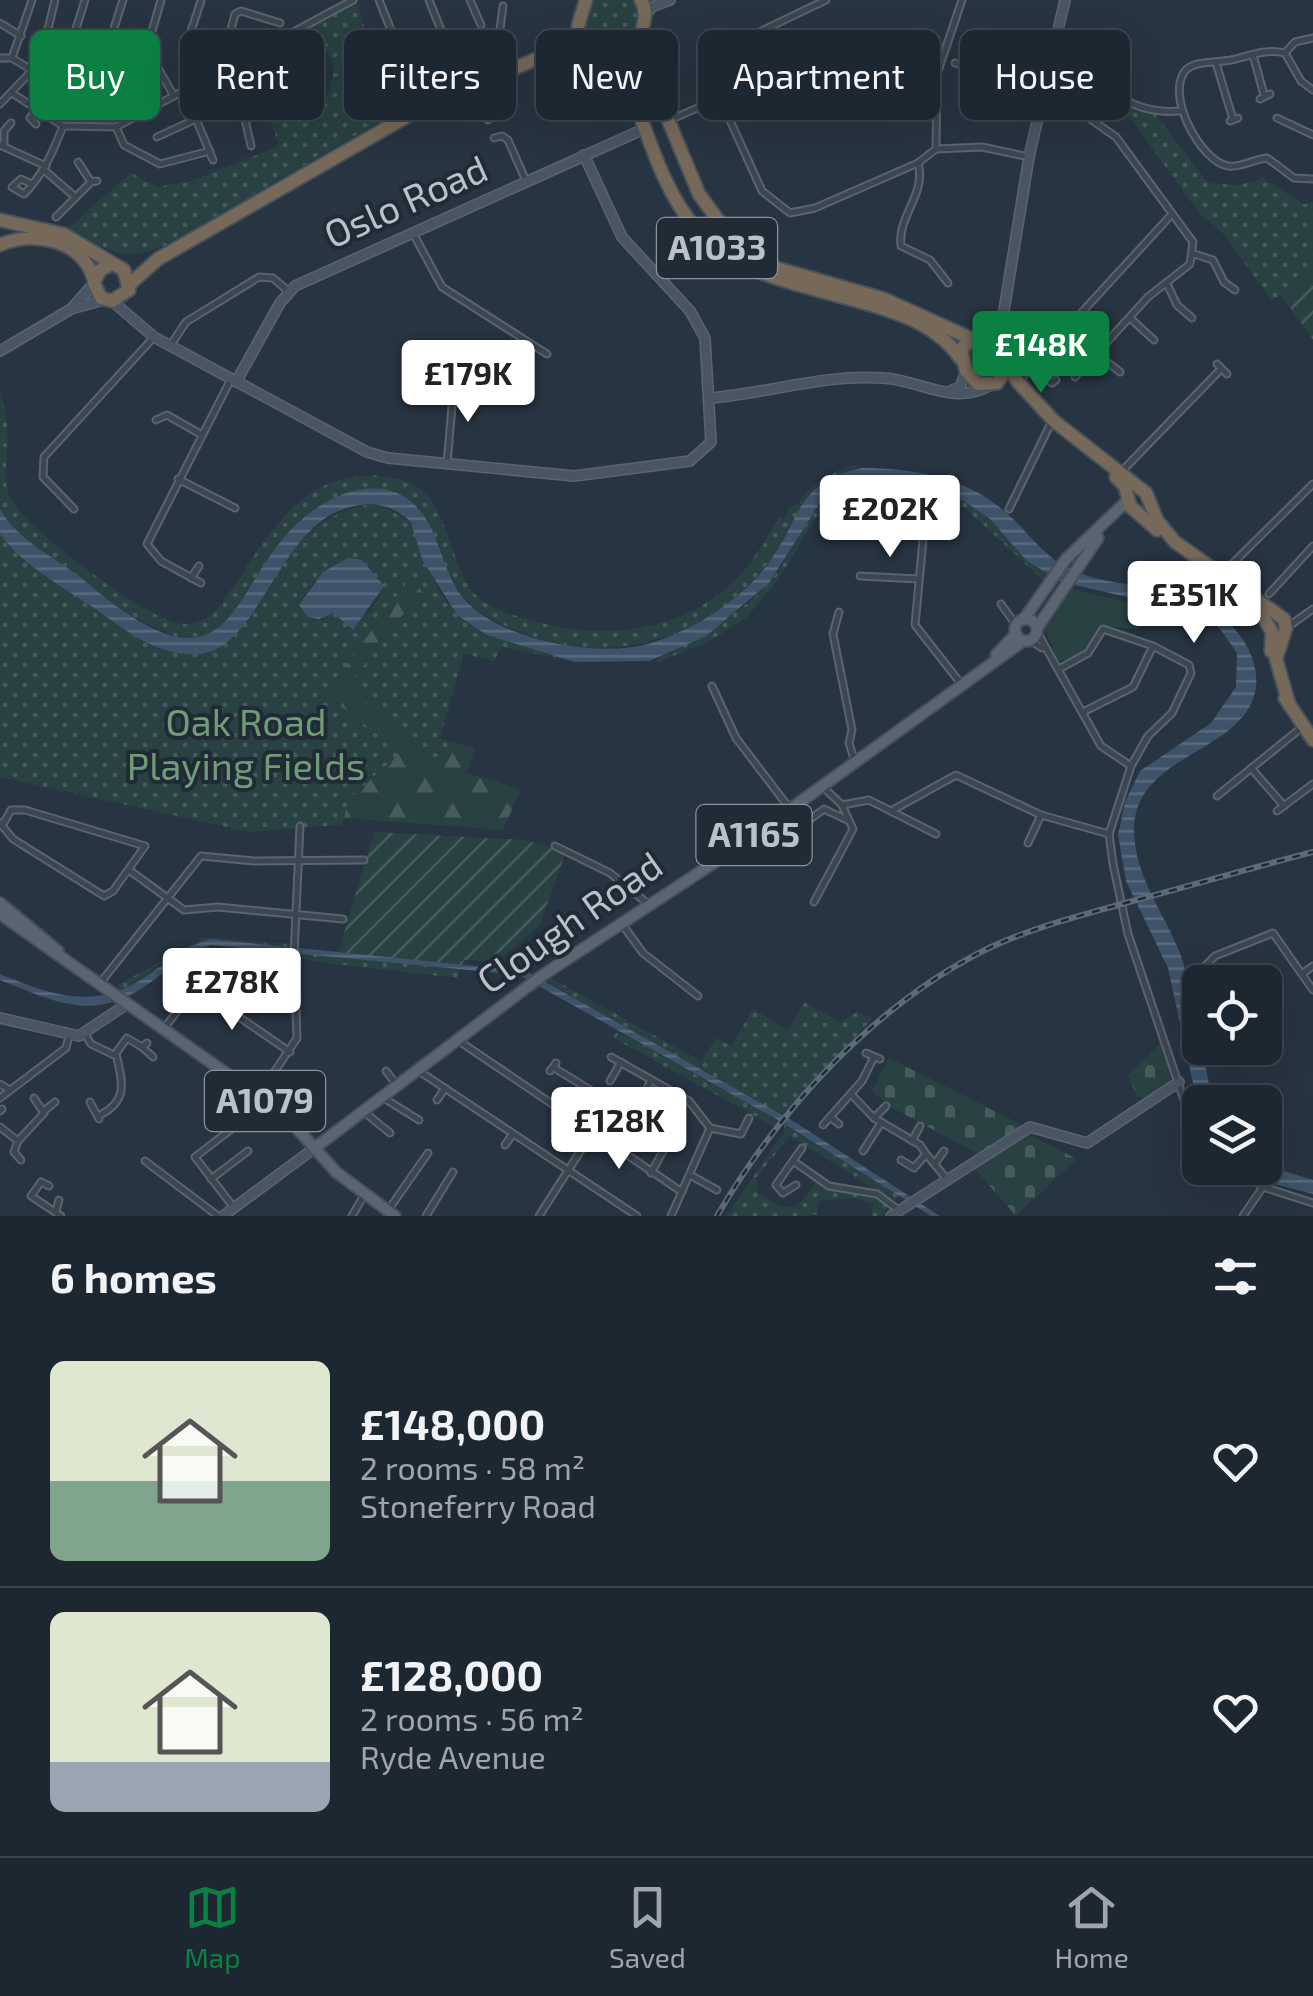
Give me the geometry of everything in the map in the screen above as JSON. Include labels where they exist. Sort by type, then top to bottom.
[{"type":"highway","points":[[578,30],[586,0]]},
{"type":"highway","points":[[641,0],[646,16],[642,30]]},
{"type":"highway","points":[[5,242],[40,238],[63,244],[84,260],[109,301],[128,289],[158,259],[401,120]]},
{"type":"highway","name":"A1033","points":[[641,120],[682,208],[717,248],[780,282],[909,321],[948,341],[975,383],[993,385],[1023,398],[1050,425],[1107,468],[1181,555],[1278,625]]},
{"type":"highway","name":"A1033","points":[[668,122],[704,204],[722,229],[748,253],[783,272],[892,302],[998,347],[1018,382],[1054,421],[1121,472],[1136,501],[1170,536],[1278,625]]},
{"type":"highway","points":[[2,220],[63,234],[115,266],[128,289]]},
{"type":"highway","points":[[2,220],[12,231],[5,242]]},
{"type":"highway","points":[[94,282],[100,270],[158,259]]},
{"type":"highway","points":[[963,364],[976,337]]},
{"type":"highway","points":[[993,385],[1008,368]]},
{"type":"highway","points":[[1278,625],[1272,668],[1289,704],[1313,740]]},
{"type":"main road","name":"A1165","points":[[1024,628],[1049,581],[1136,501]]},
{"type":"main road","name":"A1165","points":[[1024,628],[1064,591],[1072,562]]},
{"type":"main road","name":"Clough Road","points":[[316,1147],[540,977],[647,903],[791,813],[822,786],[962,685],[1024,628]]},
{"type":"main road","name":"A1079","points":[[0,903],[69,963]]},
{"type":"main road","name":"A1079","points":[[0,914],[290,1119],[364,1195],[391,1214]]},
{"type":"street","points":[[12,58],[32,0]]},
{"type":"street","points":[[50,30],[56,0]]},
{"type":"street","points":[[76,30],[85,0]]},
{"type":"street","points":[[113,30],[123,0]]},
{"type":"street","points":[[161,0],[147,49],[174,96]]},
{"type":"street","points":[[334,0],[337,8]]},
{"type":"street","points":[[296,30],[353,0]]},
{"type":"street","points":[[379,0],[392,30]]},
{"type":"street","points":[[429,0],[440,30]]},
{"type":"street","points":[[470,0],[481,24]]},
{"type":"street","points":[[646,16],[652,7],[670,0]]},
{"type":"street","points":[[763,30],[826,0]]},
{"type":"street","points":[[936,149],[933,124],[938,74],[962,0]]},
{"type":"street","points":[[1059,30],[1065,0]]},
{"type":"street","points":[[191,30],[201,1]]},
{"type":"street","points":[[500,30],[503,6]]},
{"type":"street","points":[[231,30],[235,14],[241,10],[280,23]]},
{"type":"street","points":[[0,23],[21,36]]},
{"type":"street","points":[[1285,53],[1295,42],[1313,38]]},
{"type":"street","points":[[1313,90],[1301,81],[1285,53],[1271,50],[1188,68],[1178,85],[1179,110],[1216,161],[1229,166],[1266,158],[1294,178],[1313,179]]},
{"type":"street","points":[[1253,55],[1264,96]]},
{"type":"street","points":[[0,58],[12,58],[30,69]]},
{"type":"street","points":[[955,62],[960,64]]},
{"type":"street","points":[[1216,63],[1234,118]]},
{"type":"street","points":[[0,104],[30,74]]},
{"type":"street","points":[[12,93],[30,108]]},
{"type":"street","points":[[51,120],[63,126],[116,127],[180,93]]},
{"type":"street","points":[[1130,105],[1145,110],[1179,110]]},
{"type":"street","points":[[668,122],[698,108]]},
{"type":"street","points":[[1277,118],[1295,122],[1313,135]]},
{"type":"street","points":[[162,137],[196,119],[213,160]]},
{"type":"street","points":[[32,120],[36,124]]},
{"type":"street","points":[[245,120],[252,143]]},
{"type":"street","points":[[730,120],[762,192],[790,213],[812,209],[918,163],[936,149],[982,147],[1030,157]]},
{"type":"street","points":[[998,347],[1038,120]]},
{"type":"street","points":[[1075,377],[1194,254],[1193,242],[1116,137],[1092,120]]},
{"type":"street","points":[[12,123],[4,130],[2,144],[45,168],[74,196]]},
{"type":"street","points":[[32,184],[45,168],[63,126]]},
{"type":"street","points":[[116,127],[124,144],[160,164],[210,151]]},
{"type":"street","name":"Oslo Road","points":[[288,290],[644,129]]},
{"type":"street","points":[[494,138],[502,136],[508,140],[526,181]]},
{"type":"street","points":[[0,351],[71,309],[109,301],[154,338],[367,452],[527,475],[574,476],[690,461],[710,442],[706,344],[698,324],[622,237],[584,155]]},
{"type":"street","points":[[56,217],[74,196],[94,182],[78,162]]},
{"type":"street","points":[[918,163],[919,190],[897,236],[906,252],[930,260],[949,286]]},
{"type":"street","points":[[1018,382],[1172,214]]},
{"type":"street","points":[[413,232],[442,287],[547,354]]},
{"type":"street","points":[[1194,254],[1213,260],[1224,282],[1235,290]]},
{"type":"street","points":[[170,346],[186,322],[259,277],[274,278],[288,290],[202,434],[147,544],[152,554],[201,583]]},
{"type":"street","points":[[71,309],[94,282]]},
{"type":"street","points":[[1168,284],[1177,305],[1192,318]]},
{"type":"street","points":[[128,289],[133,319]]},
{"type":"street","points":[[976,337],[995,330],[1006,314]]},
{"type":"street","points":[[1130,318],[1155,341]]},
{"type":"street","points":[[74,509],[44,477],[44,457],[154,338]]},
{"type":"street","points":[[1097,354],[1122,374]]},
{"type":"street","points":[[944,393],[960,386],[963,364]]},
{"type":"street","points":[[1008,368],[1020,371],[1032,366]]},
{"type":"street","points":[[1032,366],[1048,380],[1056,380]]},
{"type":"street","points":[[1121,472],[1219,366],[1227,374]]},
{"type":"street","points":[[711,398],[856,378],[886,378],[967,395],[993,385]]},
{"type":"street","points":[[447,464],[454,383]]},
{"type":"street","points":[[156,420],[167,415],[202,434]]},
{"type":"street","points":[[1009,510],[1050,425]]},
{"type":"street","points":[[178,479],[235,508]]},
{"type":"street","points":[[1221,576],[1313,484]]},
{"type":"street","points":[[924,529],[915,625],[962,685]]},
{"type":"street","points":[[1269,594],[1313,546]]},
{"type":"street","points":[[191,578],[199,566]]},
{"type":"street","points":[[860,576],[918,578]]},
{"type":"street","points":[[1001,604],[1059,669],[1108,754],[1132,766]]},
{"type":"street","points":[[1278,625],[1313,609]]},
{"type":"street","points":[[839,612],[834,634],[852,730],[849,743],[856,762]]},
{"type":"street","points":[[1278,625],[1305,613]]},
{"type":"street","points":[[1059,669],[1088,653],[1103,629],[1184,660],[1191,673],[1168,720],[1148,736],[1132,766],[1109,834],[1128,934],[1182,1089]]},
{"type":"street","points":[[1083,712],[1129,691],[1153,646]]},
{"type":"street","points":[[712,686],[738,741],[791,813]]},
{"type":"street","points":[[1217,796],[1303,726]]},
{"type":"street","points":[[1251,768],[1284,806]]},
{"type":"street","points":[[891,811],[956,775],[1041,815],[1109,834]]},
{"type":"street","points":[[1277,811],[1313,784]]},
{"type":"street","points":[[814,902],[854,828],[842,805],[822,786]]},
{"type":"street","points":[[842,805],[869,800],[936,834]]},
{"type":"street","points":[[0,809],[4,819],[13,839],[104,896],[144,850],[142,844],[25,810],[4,819]]},
{"type":"street","points":[[793,832],[824,809],[850,821]]},
{"type":"street","points":[[1028,843],[1041,815]]},
{"type":"street","points":[[258,1096],[297,1038],[294,944],[300,826]]},
{"type":"street","points":[[555,846],[610,873],[647,903]]},
{"type":"street","points":[[99,984],[201,856],[364,860]]},
{"type":"street","points":[[129,870],[184,910],[218,907],[343,919]]},
{"type":"street","points":[[620,922],[643,952],[698,996]]},
{"type":"street","points":[[1207,965],[1215,956],[1273,933],[1313,990]]},
{"type":"street","points":[[1302,974],[1313,966]]},
{"type":"street","points":[[164,1028],[194,986],[215,970],[294,975]]},
{"type":"street","points":[[194,986],[290,1052]]},
{"type":"street","points":[[0,1018],[69,1036],[86,1034],[124,1002]]},
{"type":"street","points":[[86,1034],[91,1044],[114,1055],[124,1070],[115,1105],[100,1117],[90,1102]]},
{"type":"street","points":[[0,1098],[66,1048],[69,1036]]},
{"type":"street","points":[[114,1055],[127,1038],[144,1045],[153,1056]]},
{"type":"street","points":[[456,1040],[682,1192]]},
{"type":"street","points":[[823,1125],[877,1058],[866,1052]]},
{"type":"street","points":[[611,1057],[684,1098],[703,1114],[710,1128],[671,1216]]},
{"type":"street","points":[[610,1081],[621,1062]]},
{"type":"street","points":[[554,1068],[592,1091],[598,1101],[613,1106]]},
{"type":"street","points":[[418,1070],[637,1216]]},
{"type":"street","points":[[386,1071],[398,1086]]},
{"type":"street","points":[[641,1100],[650,1080]]},
{"type":"street","points":[[793,1161],[829,1186],[877,1194],[894,1213],[1030,1127],[1087,1144],[1179,1082]]},
{"type":"street","points":[[0,1084],[10,1090]]},
{"type":"street","points":[[437,1100],[445,1088]]},
{"type":"street","points":[[850,1094],[874,1118],[912,1141],[936,1162],[946,1178]]},
{"type":"street","points":[[382,1097],[418,1120]]},
{"type":"street","points":[[34,1098],[44,1111]]},
{"type":"street","points":[[678,1113],[684,1098]]},
{"type":"street","points":[[583,1128],[598,1101]]},
{"type":"street","points":[[21,1160],[14,1152],[18,1140],[56,1102]]},
{"type":"street","points":[[874,1118],[886,1106]]},
{"type":"street","points":[[234,1208],[195,1156],[256,1110]]},
{"type":"street","points":[[363,1111],[390,1133]]},
{"type":"street","points":[[619,1151],[640,1121],[632,1116]]},
{"type":"street","points":[[830,1117],[840,1124]]},
{"type":"street","points":[[741,1134],[749,1118]]},
{"type":"street","points":[[863,1151],[874,1142],[881,1123]]},
{"type":"street","points":[[912,1141],[920,1126]]},
{"type":"street","points":[[0,1127],[18,1140]]},
{"type":"street","points":[[710,1128],[749,1139]]},
{"type":"street","points":[[650,1130],[668,1142],[652,1173]]},
{"type":"street","points":[[540,1216],[592,1133]]},
{"type":"street","points":[[505,1145],[513,1134]]},
{"type":"street","points":[[145,1161],[221,1216],[316,1147]]},
{"type":"street","points":[[796,1185],[783,1193],[776,1185],[802,1148]]},
{"type":"street","points":[[530,1160],[536,1149]]},
{"type":"street","points":[[211,1179],[248,1151]]},
{"type":"street","points":[[936,1162],[944,1151]]},
{"type":"street","points":[[391,1214],[428,1153]]},
{"type":"street","points":[[900,1160],[914,1168],[926,1154]]},
{"type":"street","points":[[426,1216],[454,1172]]},
{"type":"street","points":[[690,1175],[717,1190]]},
{"type":"street","points":[[49,1186],[41,1182],[31,1196],[56,1209]]},
{"type":"street","points":[[1261,1185],[1313,1203]]},
{"type":"street","points":[[1243,1216],[1264,1187]]},
{"type":"street","points":[[352,1216],[364,1195]]},
{"type":"green space","points":[[591,0],[636,0],[638,30],[584,30]]},
{"type":"green space","points":[[357,1],[365,30],[344,30],[344,120],[383,120],[164,246],[123,253],[66,230],[131,173],[157,187],[191,181],[279,146],[271,120],[324,120],[324,101],[332,80],[331,58],[324,47],[324,30],[303,29]]},
{"type":"green space","points":[[1130,103],[1155,114],[1208,183],[1238,185],[1263,178],[1303,204],[1313,202],[1313,275],[1272,300],[1220,230],[1199,213],[1131,119]]},
{"type":"green space","points":[[1313,275],[1313,340],[1281,295]]},
{"type":"green space","points":[[988,342],[1002,372],[985,382],[970,369],[967,346]]},
{"type":"green space","points":[[0,388],[7,426],[7,487],[18,509],[58,547],[113,588],[162,617],[183,624],[214,613],[263,543],[300,501],[323,486],[349,478],[379,476],[404,481],[427,495],[440,515],[464,578],[477,596],[492,607],[565,628],[592,631],[647,626],[673,619],[720,593],[746,568],[790,506],[797,505],[830,474],[857,468],[837,475],[808,498],[757,576],[732,599],[677,633],[647,642],[584,647],[552,642],[492,619],[458,591],[418,507],[359,490],[272,554],[233,614],[209,635],[180,639],[119,610],[13,529],[0,509]]},
{"type":"green space","points":[[854,481],[909,484],[963,502],[992,522],[1025,558],[1049,575],[1044,581],[965,508],[863,485],[849,487],[826,502],[777,581],[748,616],[712,640],[656,663],[659,655],[714,626],[753,599],[776,573],[825,500]]},
{"type":"green space","name":"Oak Road Playing Fields","points":[[379,504],[411,522],[439,591],[457,615],[487,635],[575,662],[502,647],[494,661],[464,654],[440,738],[453,742],[438,763],[358,698],[352,681],[395,622],[424,595],[412,576],[325,694],[401,752],[348,800],[342,825],[249,832],[0,777],[0,534],[46,574],[155,646],[230,640],[291,552],[329,519],[352,508]],"holes":[[[371,574],[381,594],[367,615],[341,618],[333,613],[313,619],[300,605],[315,580]]]},
{"type":"green space","points":[[412,575],[424,595],[395,622],[352,682],[359,698],[437,763],[453,742],[475,748],[467,773],[521,789],[503,830],[344,818],[348,801],[400,752],[325,694]]},
{"type":"green space","points":[[1072,589],[1141,605],[1137,629],[1102,626],[1079,655],[1058,660],[1045,629]]},
{"type":"green space","points":[[374,832],[525,840],[566,852],[539,926],[497,962],[464,960],[462,965],[338,953]]},
{"type":"green space","points":[[205,937],[290,944],[289,947],[210,939],[177,953],[122,991],[116,986]]},
{"type":"green space","points":[[298,953],[461,969],[457,978],[318,962],[297,958]]},
{"type":"green space","points":[[551,978],[701,1061],[716,1038],[731,1046],[753,1009],[788,1030],[805,1002],[840,1022],[857,1012],[872,1019],[781,1116],[546,981]]},
{"type":"green space","points":[[617,1031],[778,1120],[773,1126],[613,1038]]},
{"type":"green space","points":[[1161,1042],[1175,1082],[1153,1099],[1137,1096],[1128,1076]]},
{"type":"green space","points":[[889,1058],[1024,1126],[978,1154],[889,1106],[872,1091]]},
{"type":"green space","points":[[784,1125],[899,1196],[894,1201],[790,1136],[756,1178],[757,1192],[778,1205],[792,1207],[818,1179],[890,1203],[883,1216],[871,1216],[873,1205],[854,1198],[818,1201],[818,1214],[807,1216],[726,1216],[784,1132]]},
{"type":"green space","points":[[1027,1134],[1077,1159],[1016,1216],[973,1167]]},
{"type":"water","points":[[862,468],[900,470],[955,482],[1003,510],[1064,566],[1087,576],[1181,594],[1202,602],[1222,616],[1248,648],[1255,667],[1256,687],[1248,709],[1233,727],[1151,785],[1139,805],[1134,831],[1140,865],[1183,965],[1182,1032],[1168,968],[1126,881],[1118,835],[1125,802],[1140,771],[1211,723],[1236,687],[1237,653],[1220,629],[1201,614],[1061,582],[1026,560],[990,519],[964,501],[913,486],[854,481],[822,500],[769,583],[706,636],[649,661],[575,662],[487,635],[457,615],[422,559],[411,522],[378,505],[355,506],[329,516],[307,534],[240,630],[221,646],[200,654],[172,652],[132,634],[32,566],[0,534],[0,509],[28,540],[141,622],[181,638],[210,633],[232,614],[273,552],[300,521],[338,496],[383,489],[397,493],[422,513],[455,586],[480,613],[524,635],[550,642],[627,648],[681,631],[729,603],[767,565],[802,504],[824,482]]},
{"type":"water","points":[[348,558],[362,560],[384,586],[353,630],[333,613],[319,619],[308,617],[299,605],[323,572]]},
{"type":"water","points":[[210,939],[526,971],[798,1124],[940,1216],[931,1216],[778,1120],[519,975],[211,945],[137,991],[110,1003],[62,1002],[0,980],[0,974],[54,993],[106,995],[124,989],[183,951]]},
{"type":"water","points":[[1189,1065],[1205,1065],[1209,1085],[1193,1085]]},
{"type":"water","points":[[1282,1170],[1313,1180],[1313,1194],[1278,1185],[1282,1185]]},
{"type":"railway","points":[[717,1216],[770,1136],[801,1098],[871,1028],[949,970],[991,947],[1041,927],[1313,852]]}]
